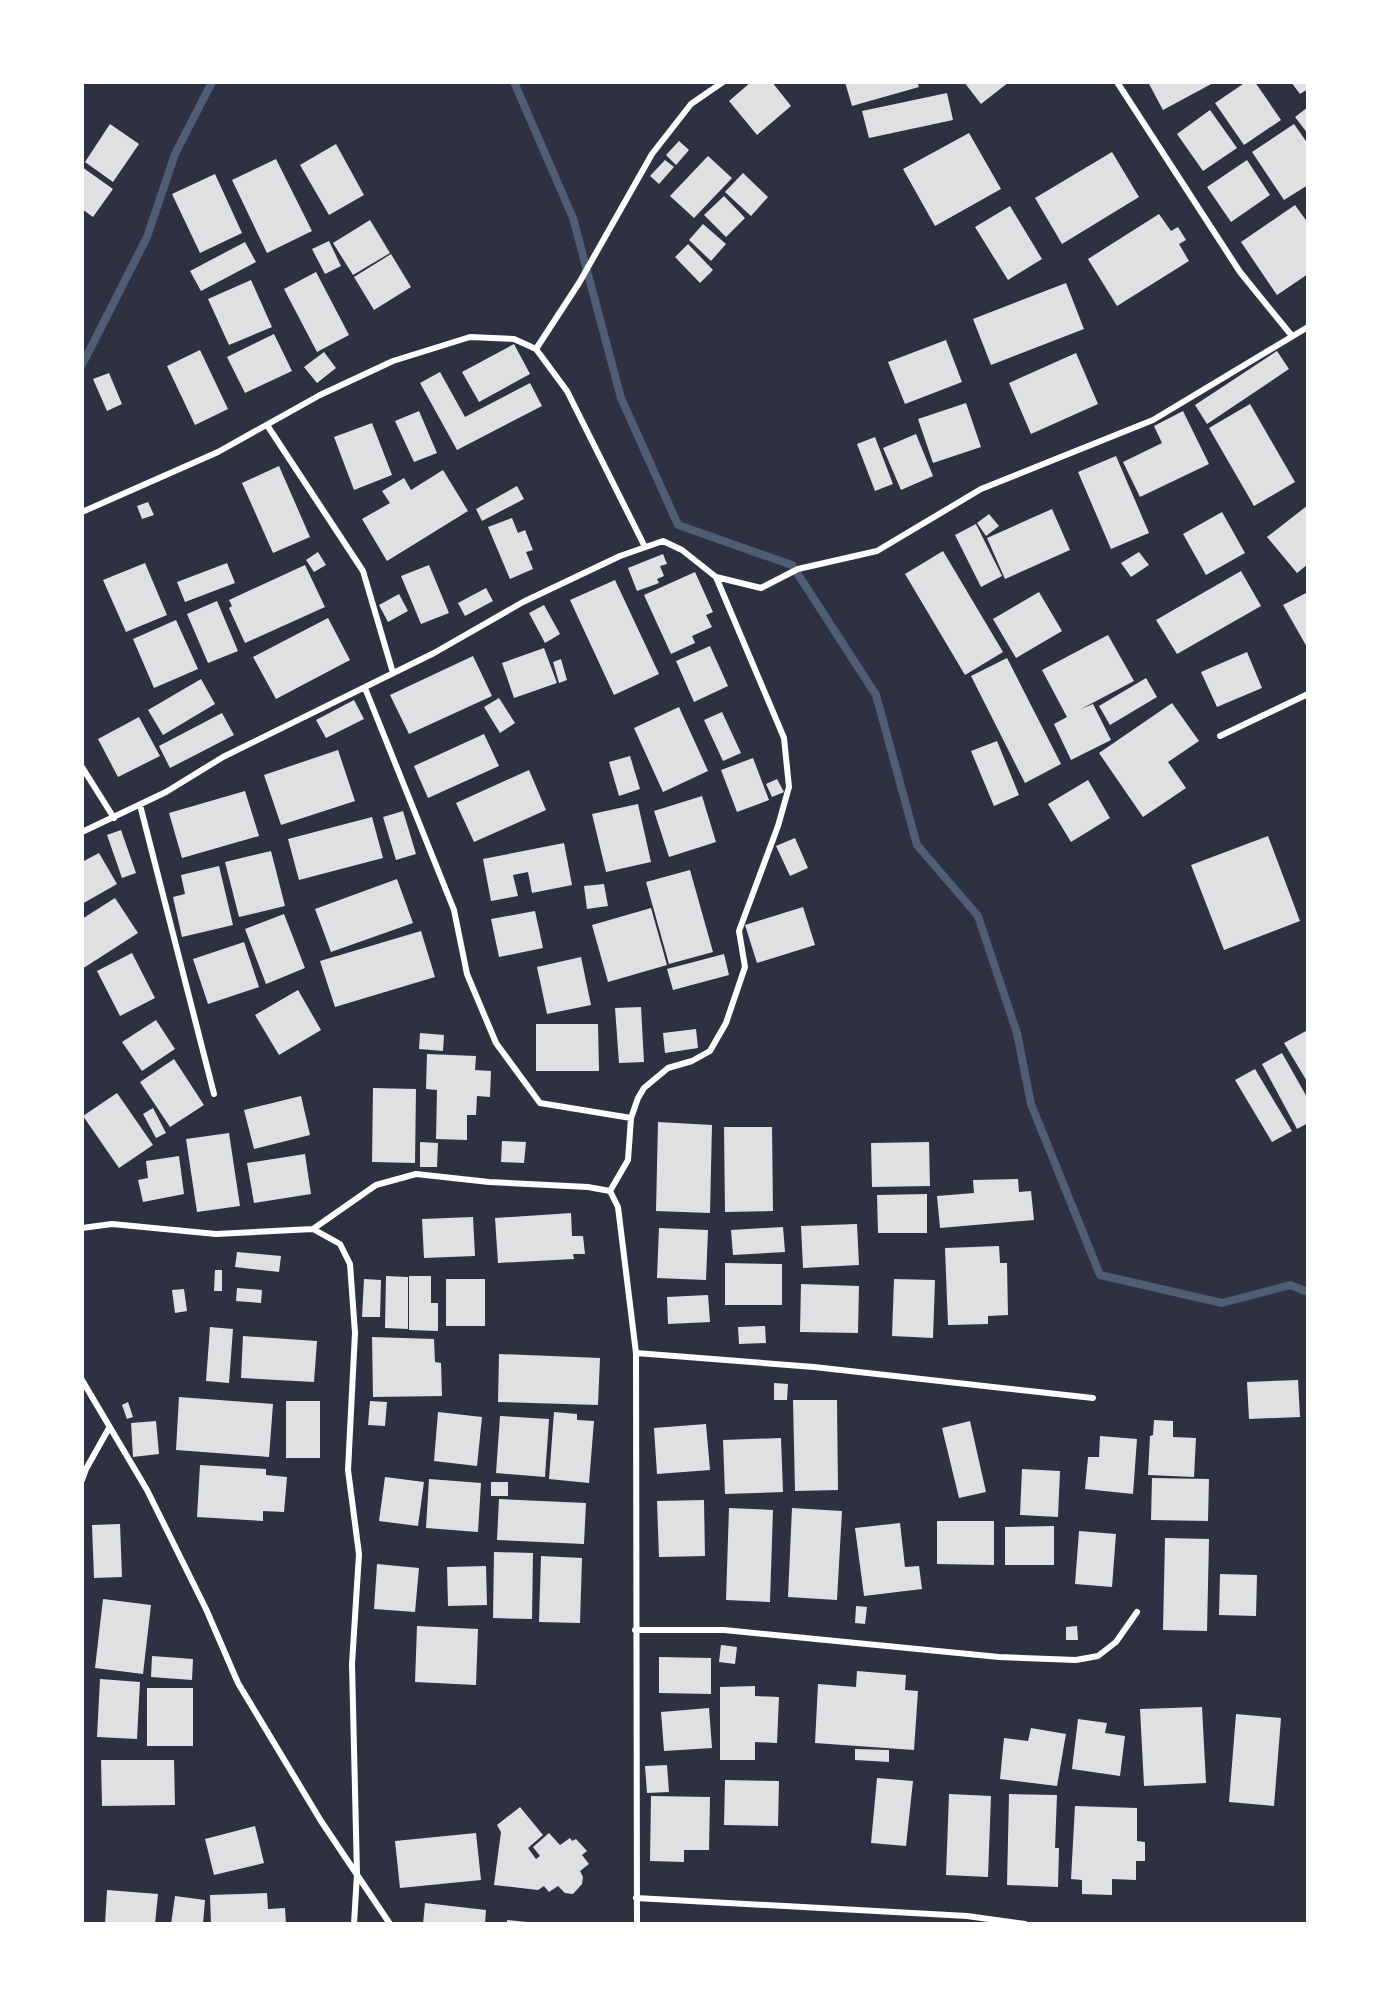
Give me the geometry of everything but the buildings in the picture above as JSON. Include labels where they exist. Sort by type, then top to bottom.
[{"type":"street","points":[[536,349],[579,283],[652,154],[691,104],[723,82]]},
{"type":"street","points":[[1117,82],[1240,272],[1292,336]]},
{"type":"street","points":[[82,832],[140,805],[223,757],[365,688],[524,602],[620,556],[663,541],[682,550],[717,577],[761,588],[798,569],[877,550],[981,489],[1153,420],[1308,327]]},
{"type":"street","points":[[83,509],[139,489],[218,453],[320,395],[393,362],[470,337],[514,339],[536,349],[567,391],[645,547]]},
{"type":"street","points":[[267,424],[363,571],[393,673]]},
{"type":"street","points":[[610,1191],[628,1160],[631,1119],[644,1088],[668,1068],[692,1061],[710,1051],[726,1023],[745,967],[740,931],[778,826],[789,787],[784,738],[717,577]]},
{"type":"street","points":[[365,688],[454,910],[467,974],[496,1043],[540,1103],[631,1119]]},
{"type":"street","points":[[1220,736],[1308,694]]},
{"type":"street","points":[[82,767],[114,818]]},
{"type":"street","points":[[140,805],[214,1094]]},
{"type":"street","points":[[313,1229],[376,1185],[416,1174],[489,1182],[588,1187],[610,1191]]},
{"type":"street","points":[[610,1191],[618,1207],[636,1353],[637,1923]]},
{"type":"street","points":[[82,1228],[112,1224],[216,1233],[313,1229],[340,1244],[350,1264],[356,1333],[348,1470],[359,1554],[352,1664],[357,1874],[354,1923]]},
{"type":"street","points":[[636,1353],[814,1367],[1093,1398]]},
{"type":"street","points":[[82,1380],[147,1490],[206,1609],[238,1683],[321,1821],[390,1923]]},
{"type":"street","points":[[82,1480],[109,1428]]},
{"type":"street","points":[[635,1630],[724,1630],[988,1656],[1076,1660],[1098,1656],[1116,1642],[1137,1612]]},
{"type":"street","points":[[636,1898],[967,1916],[1025,1923]]},
{"type":"waterway","points":[[82,365],[147,237],[175,154],[212,82]]},
{"type":"waterway","points":[[514,82],[573,218],[621,398],[678,525],[792,565],[876,695],[917,845],[978,916],[1017,1033],[1031,1104],[1100,1275],[1222,1303],[1290,1285],[1308,1292]]}]
